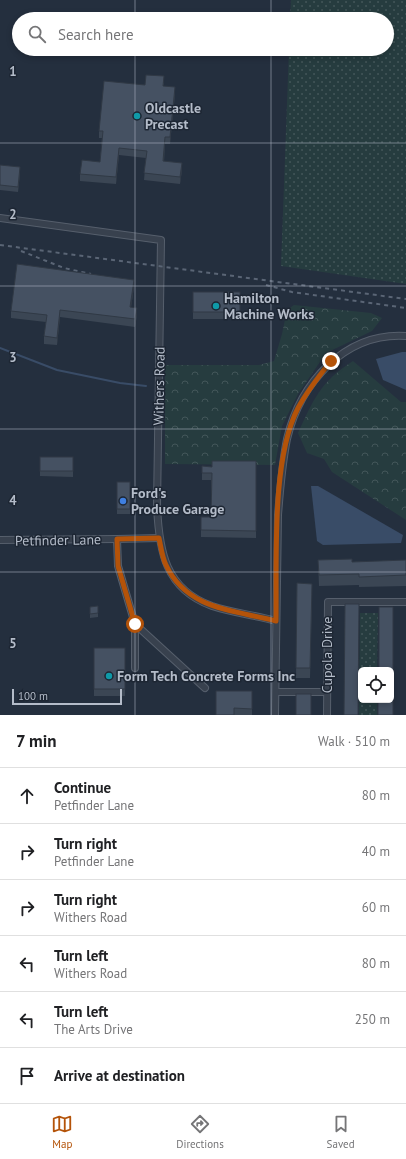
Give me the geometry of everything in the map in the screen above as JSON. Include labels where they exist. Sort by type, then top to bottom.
[{"type":"street","name":"Withers Road","points":[[0,218],[161,240],[157,506],[159,538],[165,564],[175,580],[190,596],[212,606],[276,621]]},
{"type":"street","points":[[275,715],[280,481],[288,438],[298,409],[314,381],[331,361],[354,346],[376,338],[406,336]]},
{"type":"street","name":"Petfinder Lane","points":[[0,540],[159,538]]},
{"type":"street","name":"Petfinder Lane","points":[[117,539],[118,566],[135,624],[135,668]]},
{"type":"street","name":"Cupola Drive","points":[[327,715],[328,602],[406,602]]},
{"type":"street","points":[[135,624],[205,688]]},
{"type":"street","points":[[276,692],[327,692]]},
{"type":"green space","points":[[291,0],[406,0],[406,284],[281,266],[289,56],[394,56],[394,12],[290,12]]},
{"type":"green space","points":[[294,305],[371,313],[382,318],[372,331],[326,353],[298,394],[282,426],[275,465],[165,464],[165,365],[259,365],[274,361],[287,310]]},
{"type":"green space","points":[[353,361],[401,402],[406,402],[406,520],[332,472],[324,459],[307,453],[298,433],[309,410],[325,384]]},
{"type":"green space","points":[[360,613],[378,613],[377,667],[359,667]]},
{"type":"green space","points":[[359,703],[377,703],[377,715],[359,715]]},
{"type":"water","points":[[406,352],[406,390],[383,380],[376,359]]},
{"type":"water","points":[[311,486],[318,486],[403,535],[401,543],[323,545],[317,541]]},
{"type":"building","name":"Oldcastle Precast","points":[[146,75],[164,76],[163,86],[175,87],[170,137],[165,137],[163,161],[182,163],[180,177],[144,173],[147,151],[119,148],[116,177],[80,174],[82,160],[100,162],[103,131],[99,131],[104,81],[145,85]]},
{"type":"building","points":[[0,165],[20,167],[18,187],[0,185]]},
{"type":"building","points":[[17,264],[134,280],[130,307],[137,308],[135,319],[60,310],[57,338],[44,336],[47,315],[11,311]]},
{"type":"building","name":"Hamilton Machine Works","points":[[193,292],[240,292],[240,312],[193,312]]},
{"type":"building","points":[[40,457],[73,457],[73,471],[40,471]]},
{"type":"building","points":[[212,461],[256,461],[256,531],[201,530],[201,517],[211,517],[212,473],[202,473],[202,466],[212,467]]},
{"type":"building","name":"Ford's Produce Garage","points":[[117,482],[130,482],[130,509],[117,509]]},
{"type":"building","points":[[352,559],[352,562],[406,560],[406,575],[359,577],[359,574],[319,575],[318,560]]},
{"type":"building","points":[[297,583],[312,584],[310,668],[296,668]]},
{"type":"building","points":[[345,604],[359,604],[358,715],[344,715]]},
{"type":"building","points":[[98,606],[98,613],[90,614],[90,607]]},
{"type":"building","points":[[379,607],[393,607],[393,667],[379,667]]},
{"type":"building","name":"Form Tech Concrete Forms Inc","points":[[94,648],[125,648],[125,689],[94,689]]},
{"type":"building","points":[[216,691],[252,691],[252,709],[234,708],[234,715],[216,715]]},
{"type":"building","points":[[296,694],[311,694],[311,715],[296,715]]},
{"type":"building","points":[[378,703],[393,703],[393,715],[378,715]]},
{"type":"waterway","points":[[0,348],[57,370],[120,383],[146,386]]},
{"type":"railway","points":[[0,245],[406,299]]},
{"type":"railway","points":[[21,251],[64,268],[91,274]]},
{"type":"railway","points":[[266,285],[292,292],[406,308]]},
{"type":"place","name":"Oldcastle Precast","points":[[137,116]]},
{"type":"place","name":"Hamilton Machine Works","points":[[216,306]]},
{"type":"place","name":"Ford's Produce Garage","points":[[123,501]]},
{"type":"place","name":"Form Tech Concrete Forms Inc","points":[[109,676]]},
{"type":"route","points":[[135,624],[118,566],[117,539],[159,538],[165,564],[175,580],[190,596],[212,606],[276,621],[280,481],[288,438],[298,409],[314,381],[331,361]]}]
